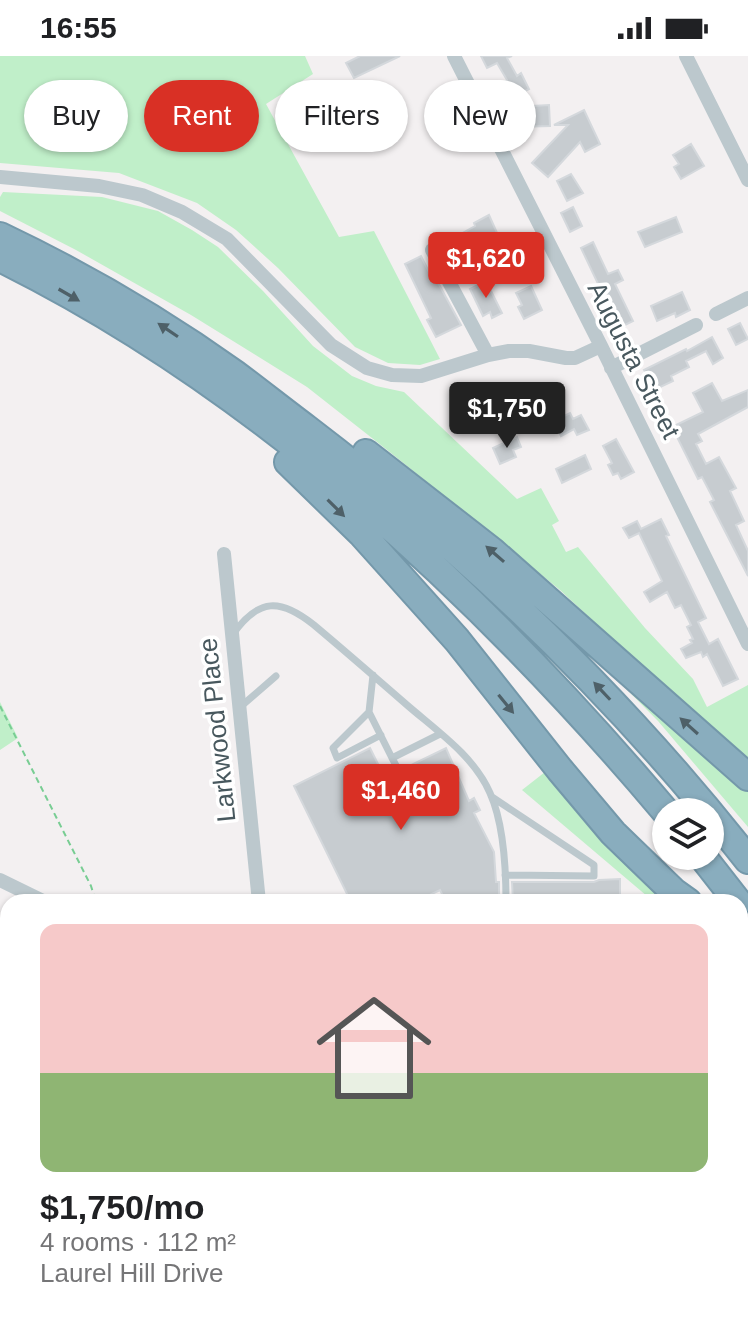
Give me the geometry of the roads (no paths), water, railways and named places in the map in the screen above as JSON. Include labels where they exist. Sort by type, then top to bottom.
[{"type":"highway","points":[[0,236],[53,261],[131,305],[234,373],[372,479],[473,566],[546,635],[630,721],[714,816],[748,860]]},
{"type":"highway","points":[[0,258],[119,323],[279,434],[454,586],[606,741],[654,798]]},
{"type":"highway","points":[[234,373],[281,392],[396,475],[492,551],[748,777]]},
{"type":"highway","points":[[199,376],[238,418],[295,468],[362,534],[457,640],[613,833],[678,894]]},
{"type":"highway","points":[[713,870],[731,894]]},
{"type":"street","name":"Augusta Street","points":[[454,56],[748,644]]},
{"type":"street","points":[[686,56],[748,180]]},
{"type":"street","points":[[0,177],[99,186],[142,195],[182,212],[227,239],[331,345],[367,368],[392,375],[421,376],[509,351],[575,358],[601,346]]},
{"type":"street","points":[[432,250],[488,355]]},
{"type":"street","points":[[716,314],[748,298]]},
{"type":"street","points":[[611,368],[696,325]]},
{"type":"street","name":"Larkwood Place","points":[[224,554],[258,894]]},
{"type":"street","points":[[0,880],[29,894]]},
{"type":"lane","points":[[232,635],[254,612],[272,605],[283,606],[301,615],[475,766],[492,797],[499,826],[506,894]]},
{"type":"lane","points":[[373,675],[369,712],[399,771]]},
{"type":"lane","points":[[239,708],[276,676]]},
{"type":"lane","points":[[369,712],[333,748],[337,758],[381,735]]},
{"type":"lane","points":[[392,758],[440,734]]},
{"type":"lane","points":[[492,797],[594,865],[594,876],[505,875]]}]
